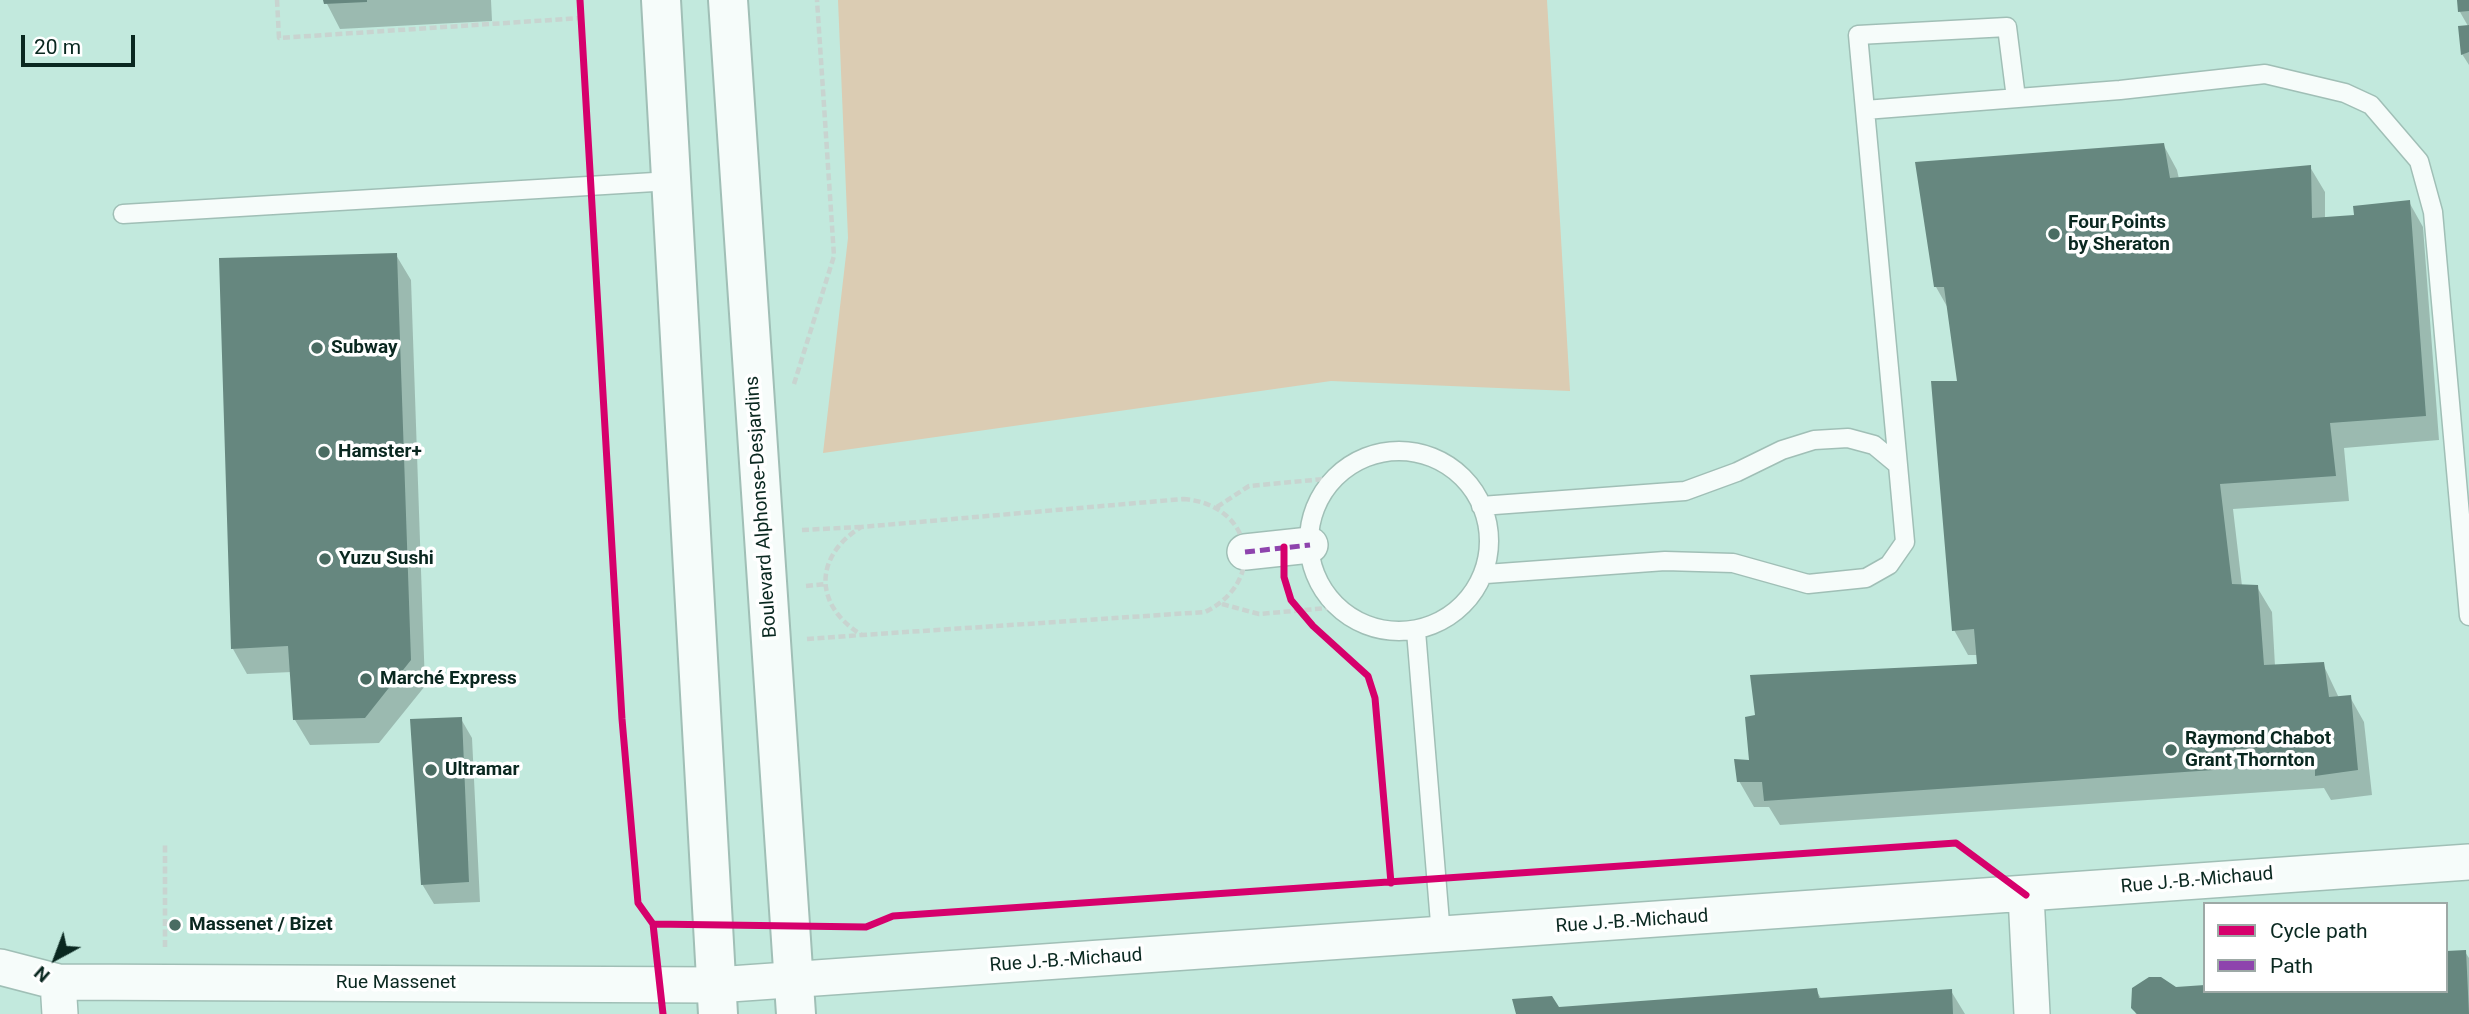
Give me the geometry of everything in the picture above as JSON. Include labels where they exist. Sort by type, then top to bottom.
[{"type":"main road","points":[[661,0],[717,1000]]},
{"type":"main road","name":"Boulevard Alphonse-Desjardins","points":[[728,0],[795,997]]},
{"type":"street","points":[[1245,552],[1297,546]]},
{"type":"street","name":"Rue J.-B.-Michaud","points":[[795,997],[1441,935],[2469,862]]},
{"type":"street","points":[[2026,895],[2032,1014]]},
{"type":"street","name":"Rue Massenet","points":[[0,967],[59,998],[165,982],[717,1000],[795,997]]},
{"type":"lane","points":[[1486,574],[1665,561],[1733,563],[1808,584],[1866,579],[1889,565],[1905,542],[1858,35],[2007,27],[2016,98]]},
{"type":"lane","points":[[1865,110],[2265,74],[2345,93],[2371,105],[2419,160],[2433,212],[2469,616]]},
{"type":"lane","points":[[123,214],[671,181]]},
{"type":"lane","points":[[1481,506],[1685,491],[1737,472],[1782,450],[1814,440],[1848,438],[1874,445],[1898,465]]},
{"type":"lane","points":[[1409,452],[1437,459],[1462,476],[1481,506],[1490,542],[1486,574],[1470,597],[1452,614],[1416,631],[1395,633],[1348,615],[1326,594],[1313,567],[1297,546],[1315,509],[1335,478],[1352,464],[1379,453],[1409,452]]},
{"type":"lane","points":[[1416,631],[1441,935]]},
{"type":"path","points":[[277,0],[279,38],[582,18]]},
{"type":"path","points":[[789,398],[834,256],[817,0]]},
{"type":"path","points":[[581,9],[582,32]]},
{"type":"path","points":[[1217,507],[1249,486],[1335,478]]},
{"type":"path","points":[[764,533],[1182,499],[1200,500],[1217,507],[1231,519],[1245,552],[1244,572],[1236,589],[1222,604],[1205,612],[771,642]]},
{"type":"path","points":[[861,527],[844,538],[833,553],[826,572],[826,591],[833,610],[845,625],[862,635]]},
{"type":"path","points":[[1297,546],[1284,578],[1298,610],[1305,618]]},
{"type":"path","points":[[1222,604],[1259,614],[1339,607]]},
{"type":"path","points":[[165,845],[165,982]]},
{"type":"shaded area","points":[[838,0],[1547,0],[1570,391],[1331,381],[823,453],[848,238]]},
{"type":"building","points":[[323,0],[367,0],[367,2],[324,4]]},
{"type":"building","points":[[2457,0],[2469,0],[2469,11],[2458,12]]},
{"type":"building","points":[[2469,25],[2469,52],[2461,55],[2458,26]]},
{"type":"building","points":[[2164,143],[2170,178],[2311,165],[2312,218],[2354,215],[2353,206],[2410,200],[2426,416],[2330,423],[2336,476],[2220,484],[2232,584],[2258,585],[2264,665],[2324,662],[2329,697],[2351,695],[2358,770],[2315,776],[2315,763],[1764,801],[1762,782],[1737,782],[1734,759],[1749,760],[1745,717],[1755,715],[1750,675],[1977,664],[1974,629],[1952,631],[1931,381],[1957,381],[1944,287],[1934,287],[1915,162]]},
{"type":"building","points":[[397,253],[411,660],[365,718],[293,720],[288,646],[231,649],[219,258]]},
{"type":"building","points":[[462,717],[469,882],[421,885],[410,719]]},
{"type":"building","points":[[2466,950],[2469,1014],[2137,1014],[2131,1008],[2132,988],[2149,977],[2161,977],[2176,987],[2203,985],[2203,993],[2448,993],[2448,951]]},
{"type":"building","points":[[1817,988],[1819,998],[1952,989],[1953,1014],[1516,1014],[1512,999],[1552,996],[1559,1007]]},
{"type":"marked path","points":[[1245,552],[1310,545]]},
{"type":"cycle path","points":[[580,0],[622,719],[638,903],[653,924],[663,1014]]},
{"type":"cycle path","points":[[1284,547],[1284,577],[1291,600],[1313,626],[1368,676],[1375,698],[1391,883]]},
{"type":"cycle path","points":[[653,924],[866,927],[893,916],[1956,843],[2026,895]]},
{"type":"place","name":"Four Points by Sheraton","points":[[2054,234]]},
{"type":"place","name":"Subway","points":[[317,348]]},
{"type":"place","name":"Hamster+","points":[[324,452]]},
{"type":"place","name":"Yuzu Sushi","points":[[325,559]]},
{"type":"place","name":"Marché Express","points":[[366,679]]},
{"type":"place","name":"Raymond Chabot Grant Thornton","points":[[2171,750]]},
{"type":"place","name":"Ultramar","points":[[431,770]]},
{"type":"place","name":"Massenet / Bizet","points":[[175,925]]}]
